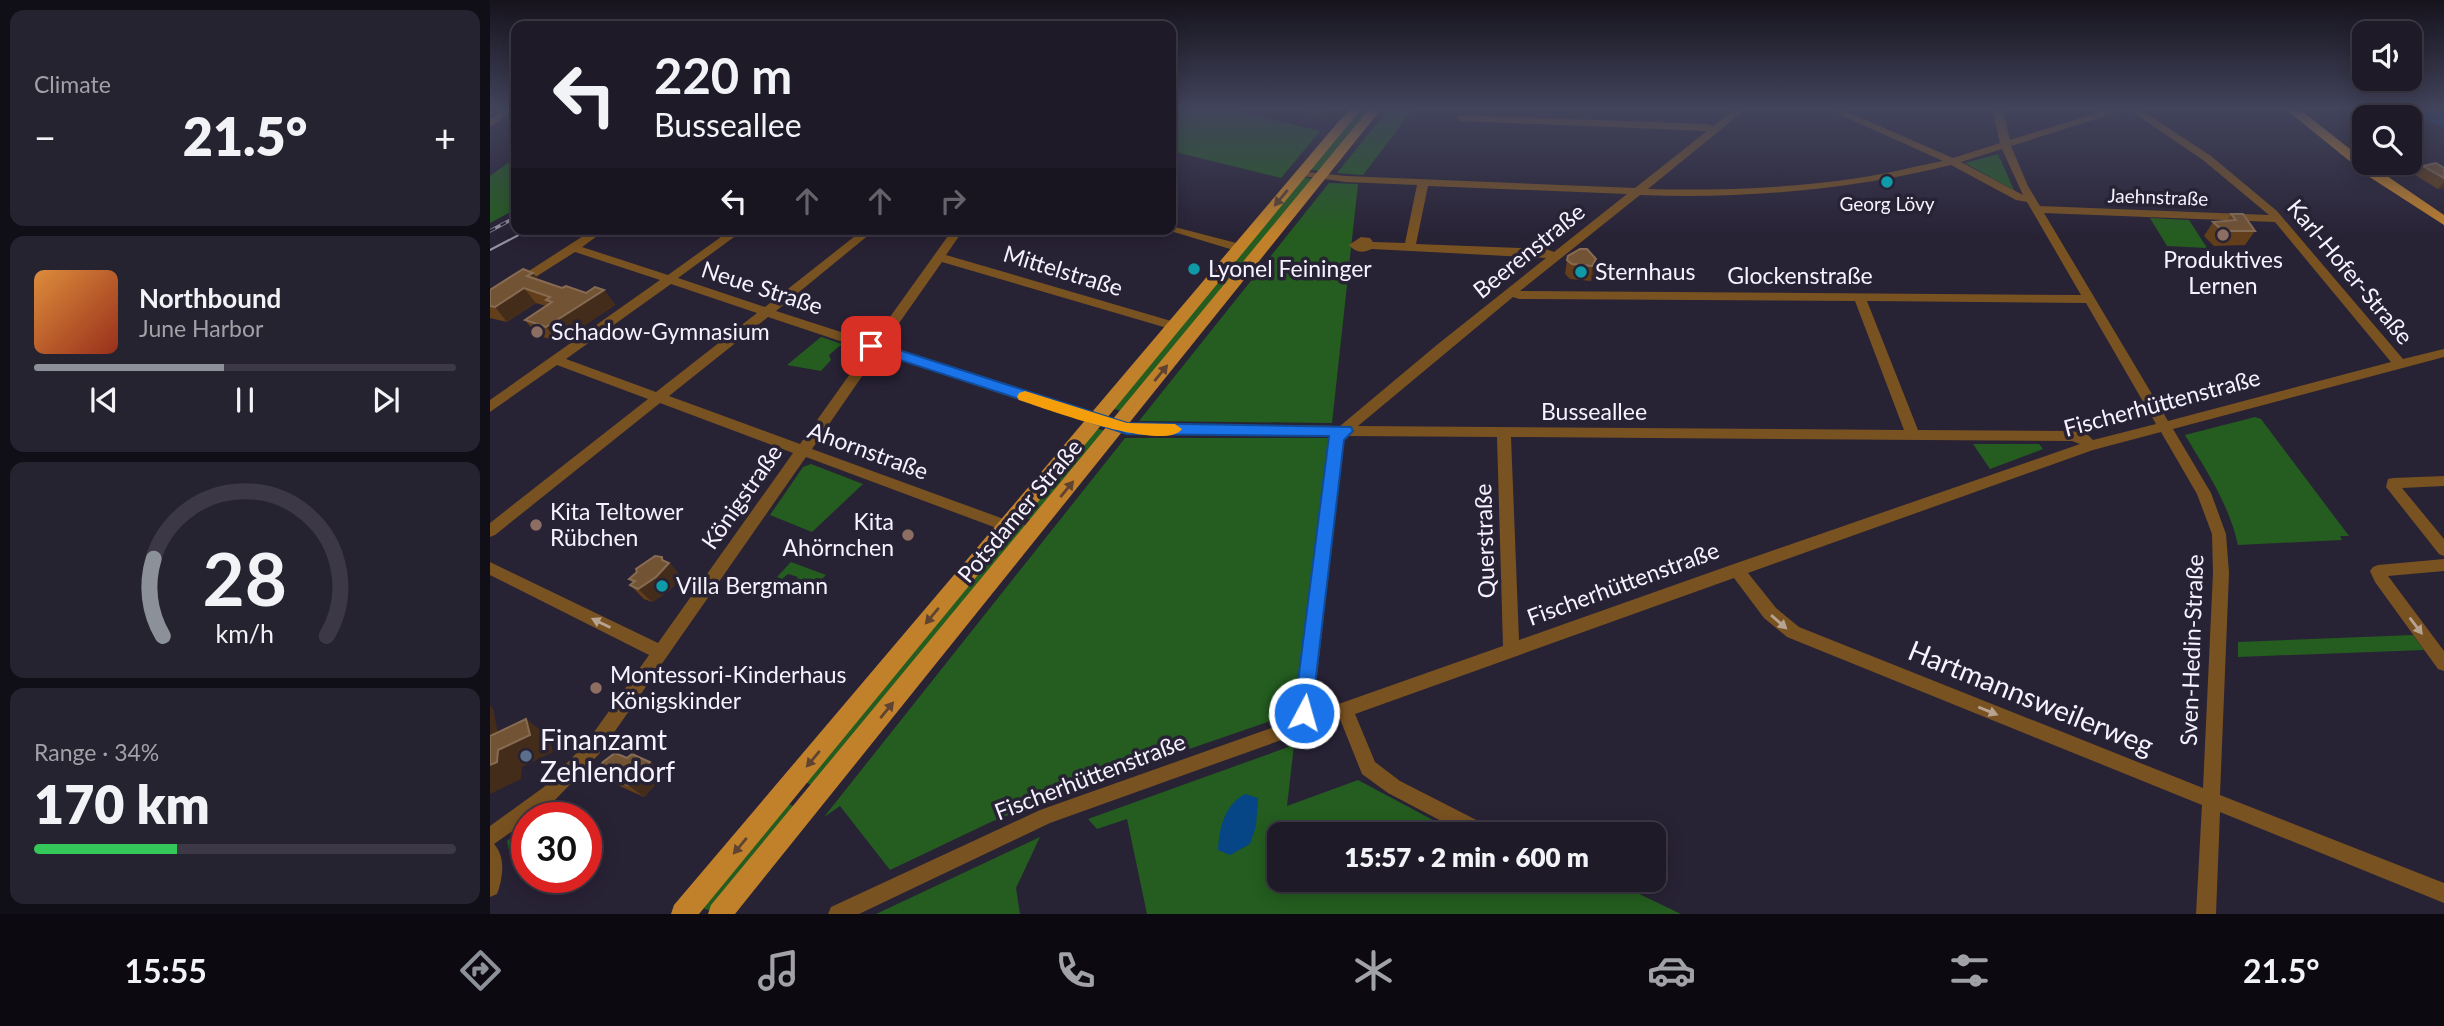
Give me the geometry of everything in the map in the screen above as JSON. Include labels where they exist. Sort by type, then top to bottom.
[{"type":"main road","name":"Potsdamer Straße","points":[[683,914],[1321,151]]},
{"type":"main road","name":"Potsdamer Straße","points":[[720,914],[1341,151]]},
{"type":"main road","points":[[2336,151],[2402,201],[2420,205]]},
{"type":"main road","points":[[2347,151],[2444,221]]},
{"type":"street","name":"Beerenstraße","points":[[1345,431],[1409,374],[1688,151]]},
{"type":"street","name":"Jaehnstraße","points":[[1929,151],[2033,204],[2279,219]]},
{"type":"street","points":[[1302,173],[1320,177],[1710,193],[1813,187],[1898,174],[1990,151]]},
{"type":"street","name":"Sven-Hedin-Straße","points":[[2008,151],[2033,204],[2204,493],[2219,534],[2221,573],[2206,914]]},
{"type":"street","name":"Karl-Hofer-Straße","points":[[2196,151],[2279,219],[2400,364]]},
{"type":"street","points":[[1410,247],[1423,182]]},
{"type":"street","points":[[1176,231],[1240,248]]},
{"type":"street","points":[[490,302],[594,235]]},
{"type":"street","points":[[490,407],[731,235]]},
{"type":"street","points":[[490,531],[864,235]]},
{"type":"street","name":"Königstraße","points":[[490,837],[550,793],[577,766],[662,653],[955,235]]},
{"type":"street","points":[[1370,245],[1546,253],[1554,257]]},
{"type":"street","name":"Neue Straße","points":[[574,248],[1096,419]]},
{"type":"street","name":"Mittelstraße","points":[[939,257],[1174,326]]},
{"type":"street","name":"Glockenstraße","points":[[1512,291],[1519,295],[2089,299]]},
{"type":"street","points":[[1859,298],[1913,435]]},
{"type":"street","name":"Fischerhüttenstraße","points":[[838,914],[1046,816],[1737,569],[2091,446],[2444,353]]},
{"type":"street","name":"Ahornstraße","points":[[555,360],[1007,526]]},
{"type":"street","name":"Busseallee","points":[[1096,419],[1130,429],[2072,436],[2082,438],[2091,446]]},
{"type":"street","points":[[1307,723],[1304,713],[1336,438],[1345,431]]},
{"type":"street","name":"Querstraße","points":[[1504,432],[1511,649]]},
{"type":"street","points":[[2444,481],[2393,483],[2393,487],[2444,550]]},
{"type":"street","points":[[2444,565],[2378,571],[2380,578],[2444,663]]},
{"type":"street","points":[[490,568],[662,653]]},
{"type":"street","name":"Hartmannsweilerweg","points":[[1737,569],[1776,621],[1793,632],[2444,893]]},
{"type":"street","points":[[1345,709],[1368,768],[1394,787],[1462,822]]},
{"type":"street","points":[[490,852],[494,868],[490,887]]},
{"type":"green space","points":[[1176,151],[1304,151],[1281,178],[1176,152]]},
{"type":"green space","points":[[1326,151],[1337,151],[1321,171],[1310,170]]},
{"type":"green space","points":[[1355,151],[1382,151],[1363,175],[1337,173]]},
{"type":"green space","points":[[1998,154],[2014,190],[1965,163]]},
{"type":"green space","points":[[511,161],[511,212],[490,223],[490,176]]},
{"type":"green space","points":[[1304,177],[1313,179],[1124,412],[1111,408]]},
{"type":"green space","points":[[1329,183],[1358,184],[1332,423],[1139,421]]},
{"type":"green space","points":[[2150,218],[2189,220],[2207,248],[2167,246]]},
{"type":"green space","points":[[821,337],[842,344],[829,355],[831,360],[821,371],[787,365]]},
{"type":"green space","points":[[2255,417],[2261,419],[2349,536],[2340,536],[2342,540],[2238,545],[2223,501],[2185,435]]},
{"type":"green space","points":[[1096,428],[1106,431],[1035,521],[1020,516]]},
{"type":"green space","points":[[1125,438],[1330,438],[1297,712],[1064,792],[991,822],[890,870],[840,806],[824,817]]},
{"type":"green space","points":[[1973,444],[2039,444],[2043,449],[1990,469]]},
{"type":"green space","points":[[811,464],[863,484],[812,532],[770,515],[803,467]]},
{"type":"green space","points":[[1015,522],[1030,527],[817,787],[802,781]]},
{"type":"green space","points":[[791,562],[826,575],[822,579],[816,578],[808,587],[794,582],[798,577],[788,574],[782,579],[777,577]]},
{"type":"green space","points":[[2413,635],[2424,650],[2238,657],[2238,642]]},
{"type":"green space","points":[[1294,745],[1287,806],[1358,780],[1437,822],[1267,822],[1267,892],[1635,892],[1681,914],[1147,914],[1127,819],[1097,829],[1088,819]]},
{"type":"green space","points":[[784,802],[798,808],[714,912],[697,906]]},
{"type":"green space","points":[[1040,837],[1016,888],[1020,914],[876,914]]},
{"type":"green space","points":[[511,838],[511,855],[510,855],[507,841]]},
{"type":"water","points":[[1245,794],[1258,798],[1256,826],[1250,844],[1230,855],[1218,850],[1221,826],[1232,804]]},
{"type":"building","points":[[2436,163],[2444,168],[2444,178],[2423,166]]},
{"type":"building","points":[[2231,214],[2243,214],[2255,231],[2223,231],[2213,222],[2236,220]]},
{"type":"building","points":[[1580,249],[1587,249],[1596,259],[1592,266],[1572,264],[1567,260],[1568,256]]},
{"type":"building","points":[[523,269],[533,273],[527,276],[562,288],[566,286],[586,293],[595,287],[604,290],[546,327],[525,320],[552,302],[546,300],[550,297],[524,288],[495,307],[490,306],[490,290]]},
{"type":"building","points":[[655,556],[662,557],[662,560],[669,563],[656,577],[638,589],[630,585],[635,581],[629,579],[637,572],[636,569]]},
{"type":"building","points":[[526,719],[530,735],[498,750],[497,762],[490,765],[490,736]]},
{"type":"building","points":[[615,753],[627,758],[632,754],[650,762],[628,785],[597,771],[603,762]]},
{"type":"tram line","points":[[490,250],[519,235]]},
{"type":"railway","points":[[490,231],[511,220]]},
{"type":"slow traffic","points":[[1025,397],[1127,428],[1175,429]]},
{"type":"place","name":"Georg Lövy","points":[[1887,182]]},
{"type":"place","name":"Produktives Lernen","points":[[2223,235]]},
{"type":"place","name":"Lyonel Feininger","points":[[1194,269]]},
{"type":"place","name":"Sternhaus","points":[[1581,272]]},
{"type":"place","name":"Schadow-Gymnasium","points":[[537,332]]},
{"type":"place","name":"Kita Teltower Rübchen","points":[[536,525]]},
{"type":"place","name":"Kita Ahörnchen","points":[[908,535]]},
{"type":"place","name":"Villa Bergmann","points":[[662,586]]},
{"type":"place","name":"Montessori-Kinderhaus Königskinder","points":[[596,688]]},
{"type":"place","name":"Finanzamt Zehlendorf","points":[[526,756]]},
{"type":"route","points":[[871,346],[1079,415],[1127,428],[1345,431],[1336,438],[1304,713]]}]
